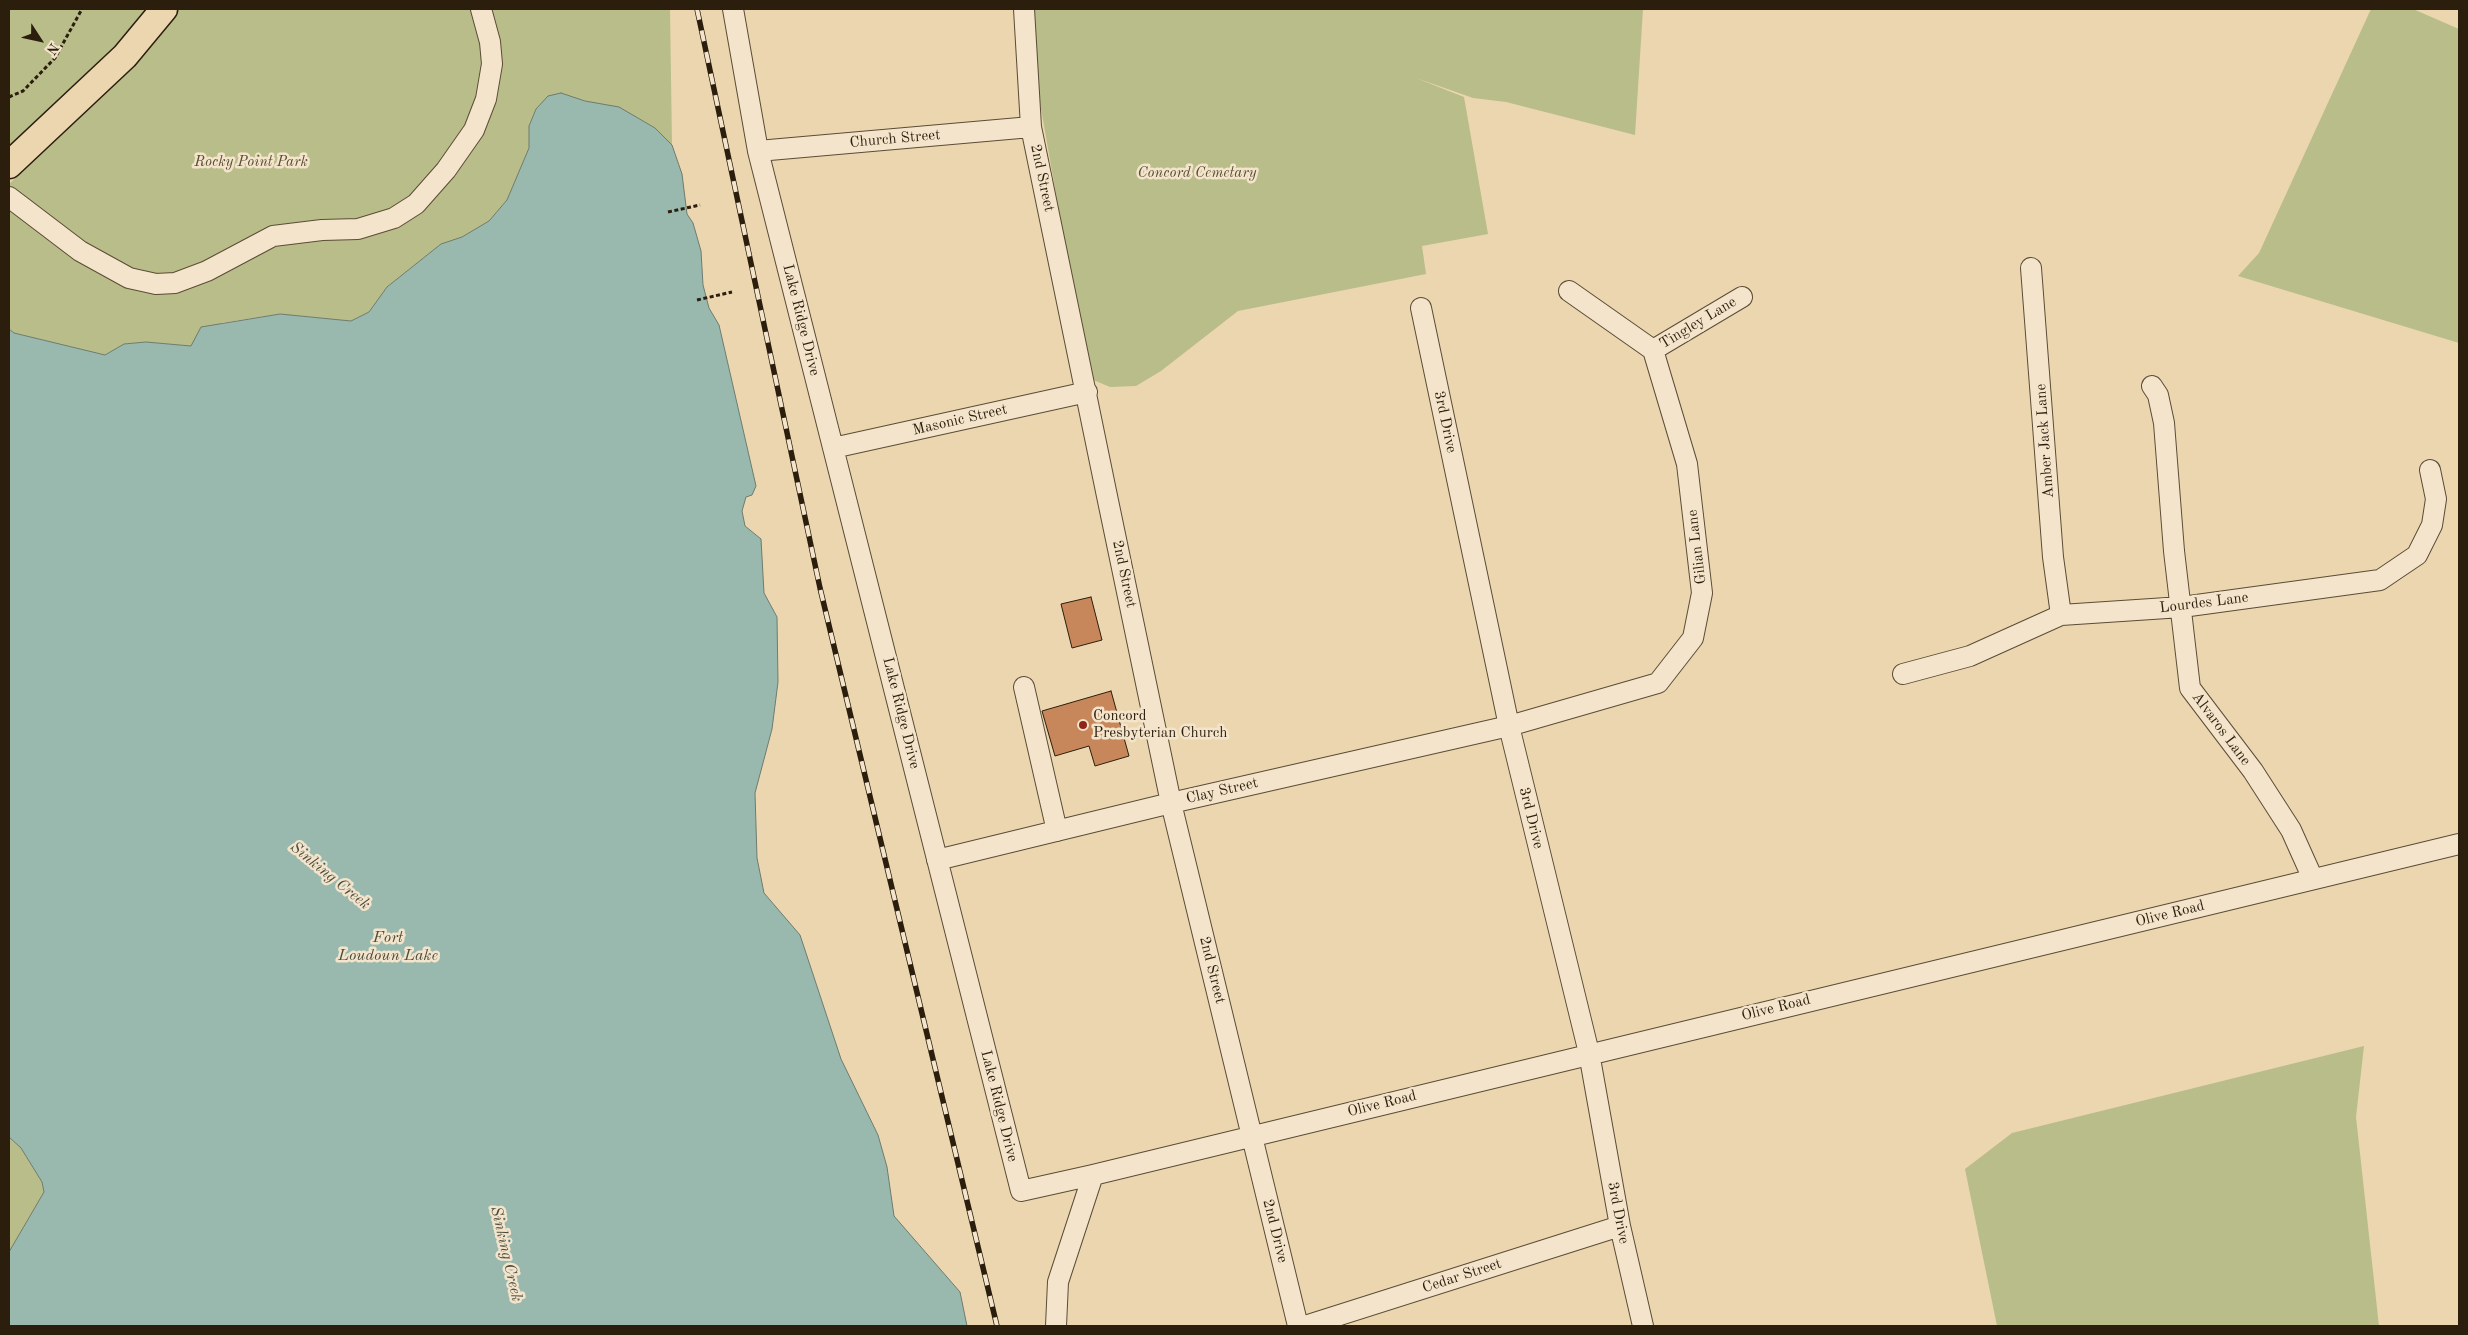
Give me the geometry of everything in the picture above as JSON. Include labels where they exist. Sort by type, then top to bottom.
[{"type":"main road","points":[[9,165],[124,56],[164,9]]},
{"type":"street","points":[[9,197],[80,251],[103,265],[129,278],[156,284],[175,283],[207,271],[273,236],[322,230],[358,229],[394,218],[416,204],[446,170],[474,130],[486,99],[492,64],[490,42],[481,9]]},
{"type":"street","name":"Lake Ridge Drive","points":[[733,9],[758,151],[1022,1191],[1093,1175]]},
{"type":"street","name":"2nd Street","points":[[1024,9],[1031,127],[1172,803],[1252,1135]]},
{"type":"street","name":"Church Street","points":[[758,151],[1031,127]]},
{"type":"street","name":"Amber Jack Lane","points":[[2031,268],[2053,557],[2061,615]]},
{"type":"street","points":[[1569,291],[1653,350]]},
{"type":"street","name":"Tingley Lane","points":[[1653,350],[1742,297]]},
{"type":"street","name":"3rd Drive","points":[[1421,308],[1509,726],[1589,1053],[1620,1226],[1643,1326]]},
{"type":"street","name":"Gilian Lane","points":[[1509,726],[1658,683],[1693,638],[1702,593],[1687,464],[1653,350]]},
{"type":"street","name":"Alvaros Lane","points":[[2152,386],[2158,395],[2164,423],[2174,551],[2190,688],[2253,771],[2286,821],[2314,879]]},
{"type":"street","name":"Masonic Street","points":[[834,448],[1087,392]]},
{"type":"street","name":"Lourdes Lane","points":[[1903,674],[1970,656],[2061,615],[2182,607],[2380,580],[2417,555],[2432,525],[2436,499],[2430,470]]},
{"type":"street","points":[[1024,687],[1057,831]]},
{"type":"street","name":"Clay Street","points":[[937,860],[1172,803],[1509,726]]},
{"type":"street","name":"Olive Road","points":[[1093,1175],[1589,1053],[2459,844]]},
{"type":"street","name":"2nd Drive","points":[[1252,1135],[1298,1326]]},
{"type":"street","points":[[1056,1326],[1058,1282],[1093,1175]]},
{"type":"street","name":"Cedar Street","points":[[1305,1326],[1620,1226]]},
{"type":"path","points":[[9,96],[23,91],[55,58],[82,9]]},
{"type":"path","points":[[668,212],[700,205]]},
{"type":"path","points":[[696,300],[732,292]]},
{"type":"green space","points":[[9,9],[146,9],[115,51],[9,152]]},
{"type":"green space","name":"Rocky Point Park","points":[[175,9],[670,9],[672,145],[655,128],[640,119],[561,93],[536,109],[529,125],[529,148],[507,200],[489,221],[462,237],[441,244],[387,287],[369,312],[351,321],[280,314],[221,323],[192,346],[146,342],[124,344],[105,355],[14,333],[9,329],[9,184],[133,63]]},
{"type":"green space","name":"Concord Cemetary","points":[[1033,9],[1643,9],[1635,135],[1506,102],[1473,98],[1416,78],[1464,97],[1488,234],[1422,246],[1426,274],[1238,311],[1161,371],[1136,386],[1110,387],[1091,379],[1077,314],[1030,46]]},
{"type":"green space","points":[[2371,9],[2413,9],[2459,29],[2459,343],[2238,276],[2259,253]]},
{"type":"green space","points":[[2364,1046],[2356,1117],[2379,1326],[1997,1326],[1965,1169],[2012,1133]]},
{"type":"green space","points":[[9,1137],[21,1148],[42,1182],[44,1192],[9,1252]]},
{"type":"water","name":"Fort Loudoun Lake","points":[[561,93],[585,101],[619,107],[655,128],[672,145],[682,174],[687,214],[693,223],[701,251],[703,285],[709,308],[719,325],[756,486],[752,495],[746,497],[742,511],[745,526],[761,539],[764,593],[777,617],[778,682],[772,729],[755,793],[757,858],[764,893],[800,935],[841,1059],[878,1135],[887,1167],[894,1216],[960,1292],[967,1326],[9,1326],[9,1252],[44,1192],[42,1182],[21,1148],[9,1137],[9,329],[14,333],[105,355],[124,344],[146,342],[191,346],[201,327],[280,314],[351,321],[369,312],[387,287],[441,244],[462,237],[489,221],[507,200],[529,148],[529,126],[536,109],[548,96]]},
{"type":"building","points":[[1091,597],[1102,640],[1072,648],[1061,604]]},
{"type":"building","name":"Concord Presbyterian Church","points":[[1111,691],[1129,756],[1095,766],[1089,746],[1055,756],[1042,711]]},
{"type":"railway","points":[[697,9],[820,588],[997,1326]]},
{"type":"place","name":"Concord Presbyterian Church","points":[[1083,725]]},
{"type":"water label","name":"Sinking Creek","points":[[330,876]]},
{"type":"water label","name":"Sinking Creek","points":[[506,1254]]}]
